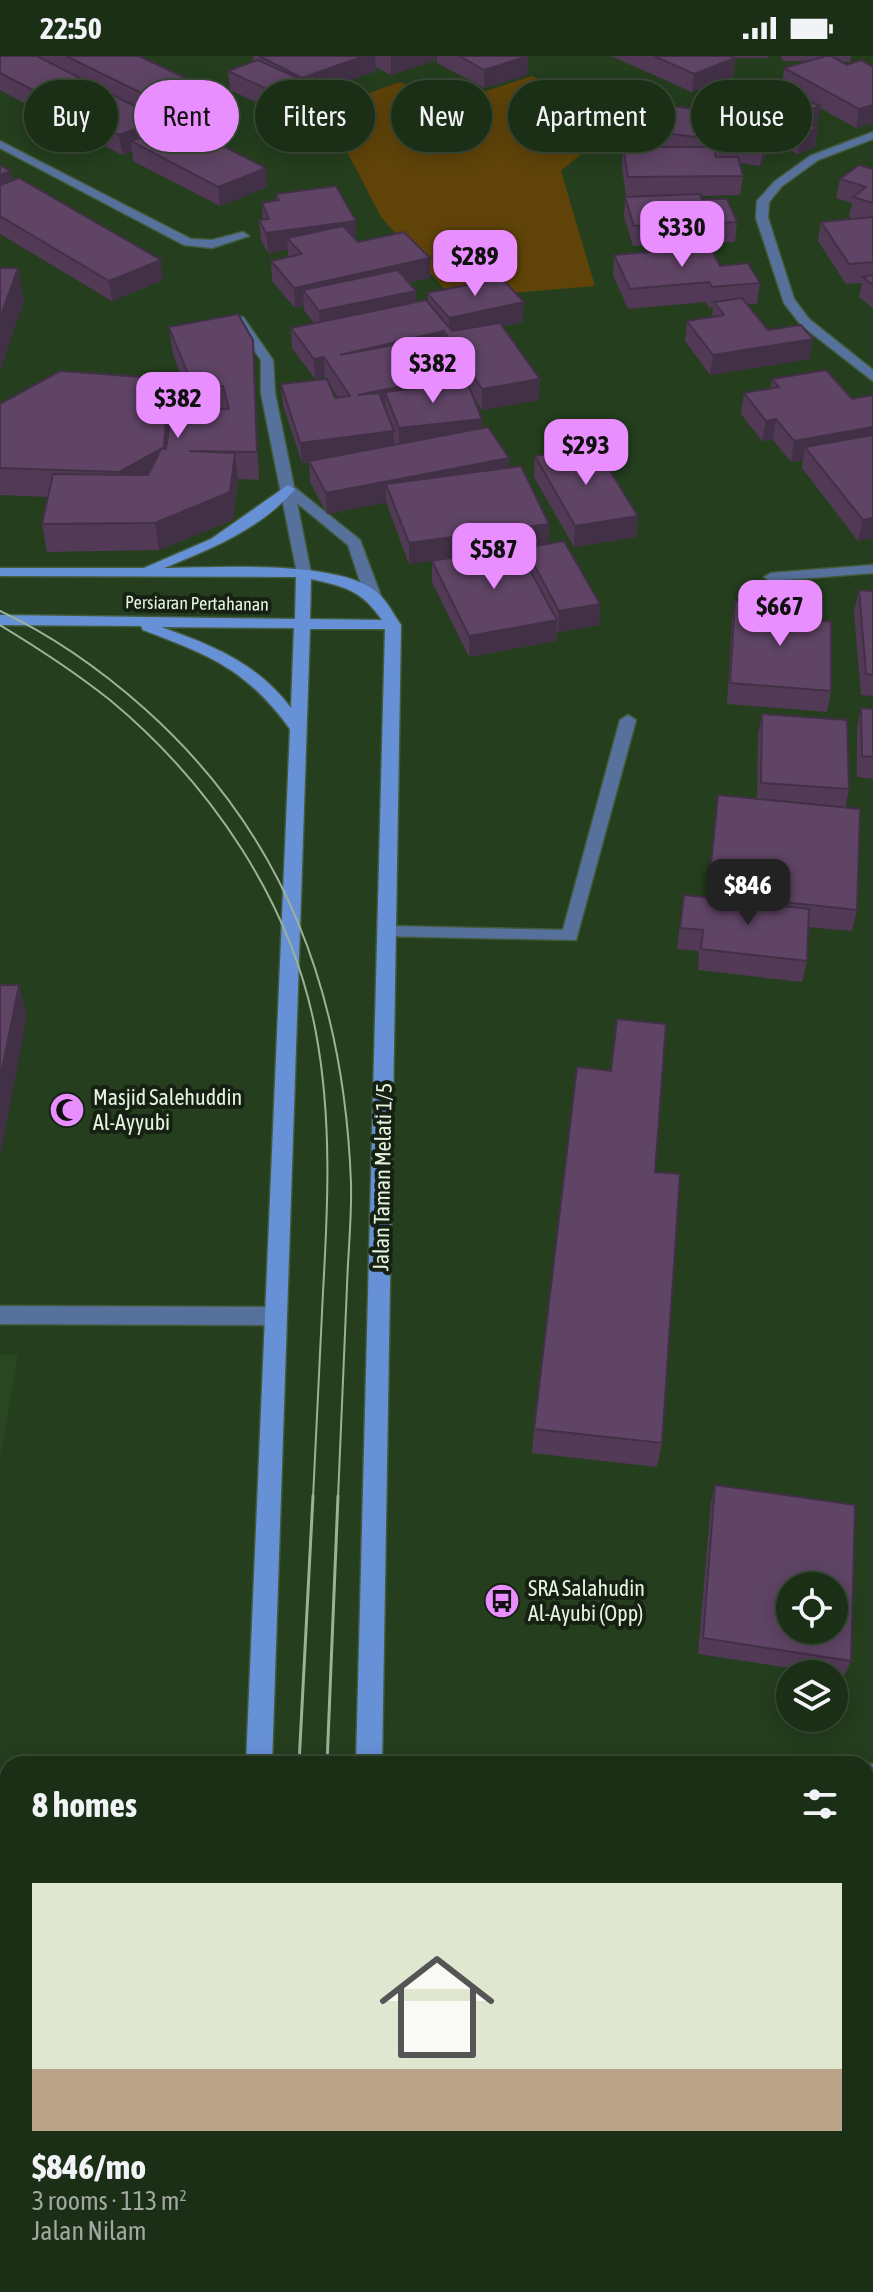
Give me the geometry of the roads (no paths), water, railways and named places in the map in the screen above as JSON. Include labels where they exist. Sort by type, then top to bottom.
[{"type":"main road","points":[[140,573],[216,542],[265,510],[288,489]]},
{"type":"main road","name":"Persiaran Pertahanan","points":[[0,572],[304,573],[344,582],[373,596]]},
{"type":"main road","points":[[259,1756],[304,573]]},
{"type":"main road","points":[[373,596],[393,625]]},
{"type":"main road","name":"Persiaran Pertahanan","points":[[0,620],[393,625]]},
{"type":"main road","points":[[137,623],[211,652],[242,668],[268,690],[300,731]]},
{"type":"main road","name":"Jalan Taman Melati 1/5","points":[[369,1756],[393,625]]},
{"type":"street","points":[[873,135],[814,158],[778,184],[763,201],[762,218],[788,300],[805,322],[873,377]]},
{"type":"street","points":[[0,144],[188,242],[212,244],[243,236]]},
{"type":"street","points":[[239,320],[267,360],[268,393],[304,573]]},
{"type":"street","points":[[288,489],[355,543],[373,596]]},
{"type":"street","points":[[771,577],[873,569]]},
{"type":"street","points":[[387,932],[570,936],[628,720]]},
{"type":"street","points":[[0,1315],[276,1316]]},
{"type":"tram line","points":[[0,611],[39,631],[94,667],[145,709],[194,758],[236,810],[270,865],[298,923],[320,984],[336,1048],[346,1114],[351,1183],[338,1498]]},
{"type":"tram line","points":[[0,625],[110,700],[181,769],[242,849],[288,938],[316,1033],[327,1130],[326,1227],[313,1498]]},
{"type":"tram line","points":[[299,1756],[313,1496]]},
{"type":"tram line","points":[[327,1756],[338,1496]]},
{"type":"place","name":"Masjid Salehuddin Al-Ayyubi","points":[[67,1110]]},
{"type":"place","name":"SRA Salahudin Al-Ayubi (Opp)","points":[[502,1601]]}]
